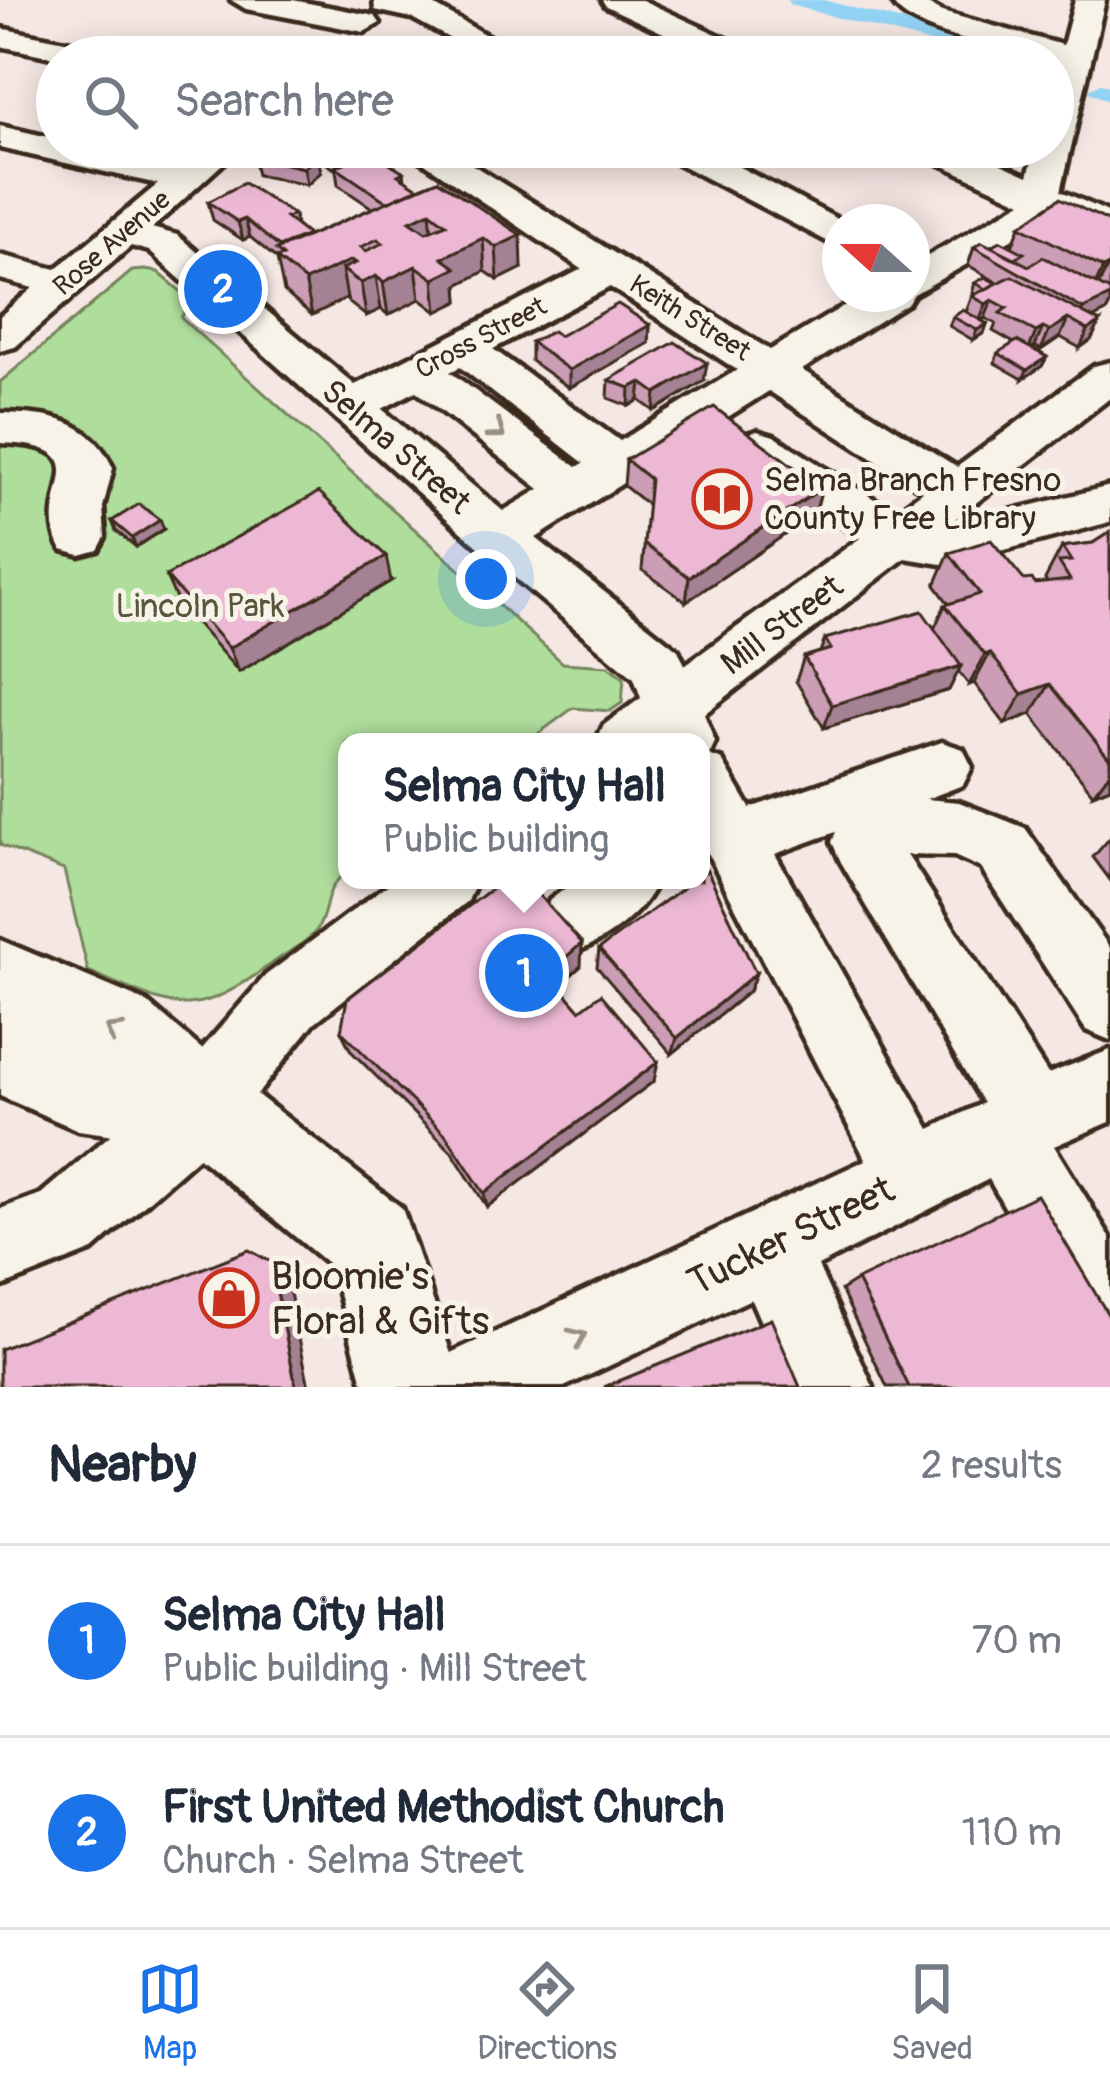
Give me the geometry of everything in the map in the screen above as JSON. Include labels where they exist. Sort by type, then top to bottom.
[{"type":"main road","points":[[0,978],[118,1030],[202,1105],[370,1240],[413,1387]]},
{"type":"main road","points":[[0,1054],[78,1088],[202,1105]]},
{"type":"street","points":[[246,0],[421,10],[469,36]]},
{"type":"street","points":[[617,0],[695,36]]},
{"type":"street","points":[[906,0],[910,9],[932,20],[993,36]]},
{"type":"street","points":[[1074,67],[1090,0]]},
{"type":"street","points":[[349,36],[380,9]]},
{"type":"street","points":[[677,36],[687,32]]},
{"type":"street","points":[[0,37],[36,44]]},
{"type":"street","points":[[0,136],[36,144]]},
{"type":"street","points":[[138,168],[186,179]]},
{"type":"street","name":"Rose Avenue","points":[[0,338],[199,168]]},
{"type":"street","name":"Keith Street","points":[[451,168],[959,491]]},
{"type":"street","points":[[715,168],[822,226]]},
{"type":"street","points":[[979,168],[1110,228]]},
{"type":"street","points":[[930,269],[1045,199],[1052,168]]},
{"type":"street","points":[[439,205],[480,187]]},
{"type":"street","name":"Selma Street","points":[[124,232],[163,243],[242,292],[350,407],[658,666],[680,723]]},
{"type":"street","points":[[0,267],[64,284]]},
{"type":"street","name":"Cross Street","points":[[350,407],[612,270]]},
{"type":"street","points":[[500,537],[861,312]]},
{"type":"street","points":[[463,348],[618,464]]},
{"type":"street","points":[[419,370],[576,491]]},
{"type":"street","name":"Mill Street","points":[[651,733],[680,723],[898,538],[1110,376]]},
{"type":"street","points":[[703,412],[898,538],[948,546],[1104,512]]},
{"type":"street","points":[[0,428],[63,435],[81,449],[89,468],[76,516],[80,537]]},
{"type":"street","points":[[1008,454],[1104,512]]},
{"type":"street","points":[[915,1177],[713,812],[942,767]]},
{"type":"street","points":[[1110,1006],[1003,848],[959,830],[916,825],[863,842],[1018,1125],[1110,1312]]},
{"type":"street","points":[[0,1248],[67,1223],[202,1105],[290,999],[433,889]]},
{"type":"street","points":[[573,922],[615,889]]},
{"type":"street","name":"Tucker Street","points":[[472,1387],[1110,1085]]},
{"type":"street","points":[[769,1249],[831,1387]]},
{"type":"green space","name":"Lincoln Park","points":[[132,271],[158,272],[191,300],[181,318],[563,663],[608,666],[624,678],[622,703],[610,711],[573,708],[539,733],[338,733],[338,880],[318,928],[246,982],[223,995],[184,1004],[143,995],[88,971],[64,870],[0,845],[0,382]]},
{"type":"building","points":[[336,168],[398,168],[404,172],[398,175],[418,188],[387,202]]},
{"type":"building","points":[[438,180],[521,235],[496,247],[483,238],[442,258],[456,268],[434,279],[416,266],[383,282],[376,276],[361,283],[342,269],[356,263],[352,260],[305,281],[276,258],[283,256],[276,250]],"holes":[[[430,212],[446,224],[426,232],[410,221]],[[378,239],[383,243],[366,251],[361,247]]]},
{"type":"building","points":[[244,183],[294,215],[286,218],[308,235],[279,247],[245,219],[238,222],[208,202]]},
{"type":"building","points":[[1060,198],[1110,222],[1110,264],[1103,268],[1020,226]]},
{"type":"building","points":[[1001,241],[1024,253],[1015,258],[991,246]]},
{"type":"building","points":[[982,242],[1029,266],[1043,257],[1110,291],[1110,296],[1083,309],[974,247]]},
{"type":"building","points":[[1012,276],[1100,322],[1088,330],[1068,319],[1049,331],[1036,332],[1000,313],[1007,308],[972,296]]},
{"type":"building","points":[[985,277],[996,283],[986,289],[975,283]]},
{"type":"building","points":[[618,304],[650,325],[569,370],[531,342],[553,331],[559,336]]},
{"type":"building","points":[[963,310],[987,324],[977,330],[953,317]]},
{"type":"building","points":[[1017,341],[1047,357],[1027,370],[998,353]]},
{"type":"building","points":[[675,342],[707,363],[656,393],[641,382],[630,388],[609,380]]},
{"type":"building","points":[[714,407],[822,488],[689,577],[644,544],[650,479],[626,460]]},
{"type":"building","points":[[319,492],[386,556],[229,648],[166,576]]},
{"type":"building","points":[[139,504],[160,520],[132,538],[112,521]]},
{"type":"building","points":[[1110,532],[1110,759],[1050,684],[1022,694],[945,605],[980,594],[949,553],[991,540],[1024,580],[1032,579],[1035,584],[1070,580],[1059,562],[1071,561],[1062,547],[1093,543]]},
{"type":"building","points":[[922,611],[961,666],[832,705],[804,657],[831,649],[825,639]]},
{"type":"building","points":[[710,876],[756,973],[677,1038],[599,949],[682,889],[710,889]]},
{"type":"building","points":[[491,889],[533,889],[582,943],[548,973],[580,1010],[601,994],[658,1062],[484,1193],[446,1135],[341,1031],[347,999]]},
{"type":"building","points":[[1037,1195],[1110,1318],[1110,1387],[909,1387],[857,1280]]},
{"type":"building","points":[[249,1250],[271,1262],[296,1387],[0,1387],[0,1349]]},
{"type":"building","points":[[771,1319],[800,1387],[604,1387]]},
{"type":"waterway","points":[[799,0],[932,36]]},
{"type":"waterway","points":[[1100,91],[1110,95]]},
{"type":"place","name":"First United Methodist Church","points":[[223,289]]},
{"type":"place","name":"Selma Branch Fresno County Free Library","points":[[722,499]]},
{"type":"place","name":"Selma City Hall","points":[[524,973]]},
{"type":"place","name":"Bloomie's Floral & Gifts","points":[[229,1298]]}]
